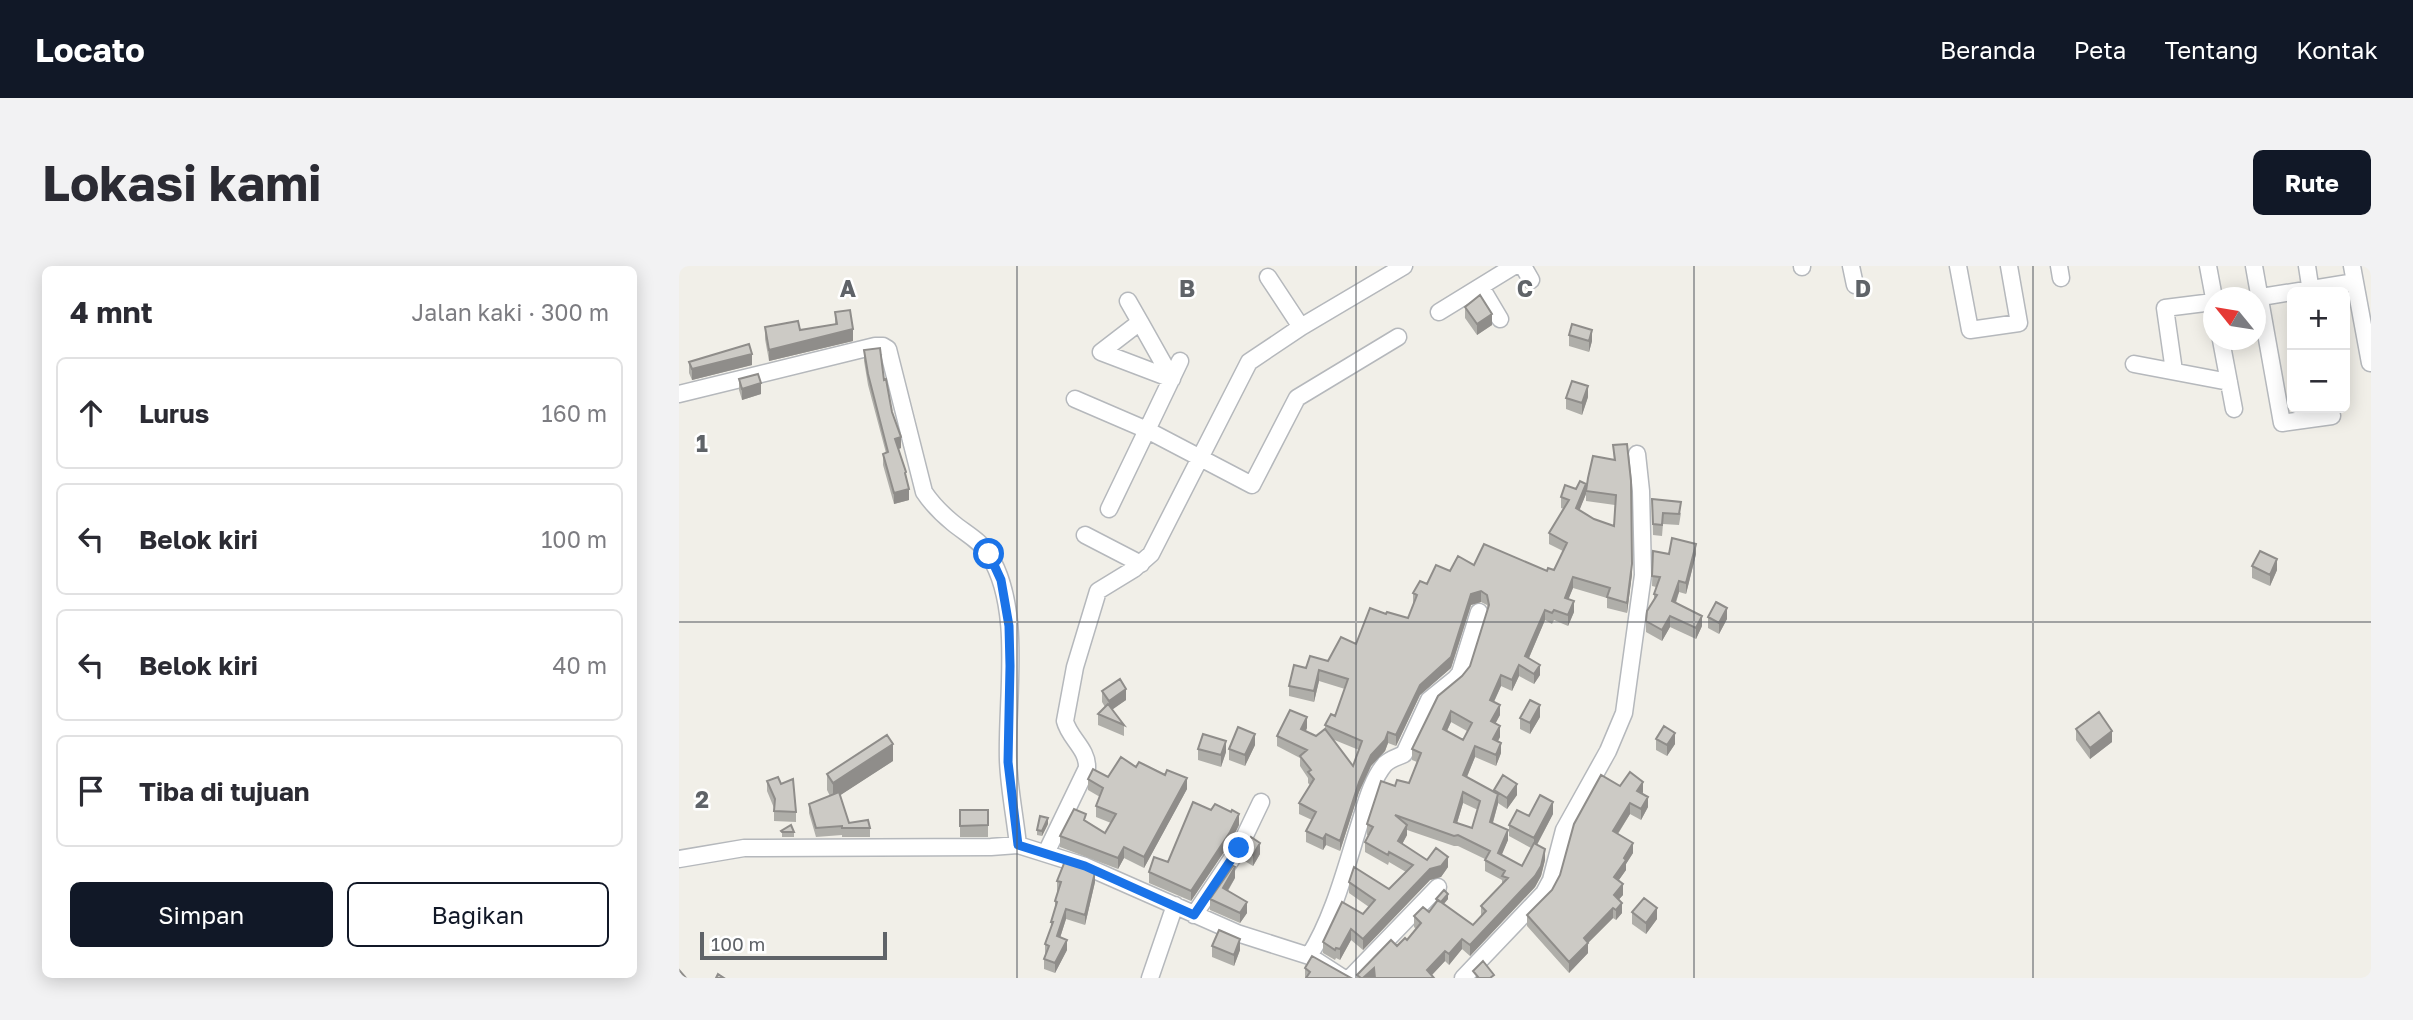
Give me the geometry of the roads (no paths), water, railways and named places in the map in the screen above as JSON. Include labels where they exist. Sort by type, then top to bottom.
[{"type":"street","points":[[1046,853],[1087,768],[1086,755],[1065,721],[1075,667],[1097,595],[1107,584],[1141,564],[1151,554],[1249,362],[1301,327],[1404,266]]},
{"type":"street","points":[[1439,312],[1514,266]]},
{"type":"street","points":[[1851,266],[1855,285]]},
{"type":"street","points":[[1958,266],[1970,330],[2019,323],[2009,266]]},
{"type":"street","points":[[2208,266],[2212,287]]},
{"type":"street","points":[[2254,266],[2256,287]]},
{"type":"street","points":[[2307,266],[2310,287]]},
{"type":"street","points":[[2321,287],[2353,274],[2369,363],[2371,361]]},
{"type":"street","points":[[1268,277],[1301,327]]},
{"type":"street","points":[[1481,286],[1500,319]]},
{"type":"street","points":[[2266,296],[2287,294]]},
{"type":"street","points":[[1128,301],[1172,379]]},
{"type":"street","points":[[2174,371],[2165,308],[2203,302]]},
{"type":"street","points":[[1140,322],[1101,352],[1172,379]]},
{"type":"street","points":[[1075,399],[1147,430],[1252,485],[1297,398],[1398,337]]},
{"type":"street","points":[[2266,342],[2282,423],[2332,416],[2331,413]]},
{"type":"street","points":[[679,394],[875,346],[888,349],[924,492],[950,521],[989,554],[1001,580],[1009,626],[1008,762],[1018,845]]},
{"type":"street","points":[[2223,350],[2234,409]]},
{"type":"street","points":[[1109,509],[1180,361]]},
{"type":"street","points":[[2134,363],[2229,382]]},
{"type":"street","points":[[1463,978],[1544,893],[1551,880],[1564,830],[1608,751],[1624,713],[1643,575],[1641,491],[1637,454]]},
{"type":"street","points":[[1085,535],[1141,564]]},
{"type":"street","points":[[1309,956],[1340,886],[1369,794],[1389,760],[1404,754],[1429,699],[1460,673],[1479,612]]},
{"type":"street","points":[[1194,915],[1239,848],[1261,802]]},
{"type":"street","points":[[679,859],[744,848],[1018,845],[1085,866],[1237,933],[1309,956],[1343,978]]},
{"type":"street","points":[[1350,978],[1438,887]]},
{"type":"street","points":[[1150,978],[1175,905]]}]
